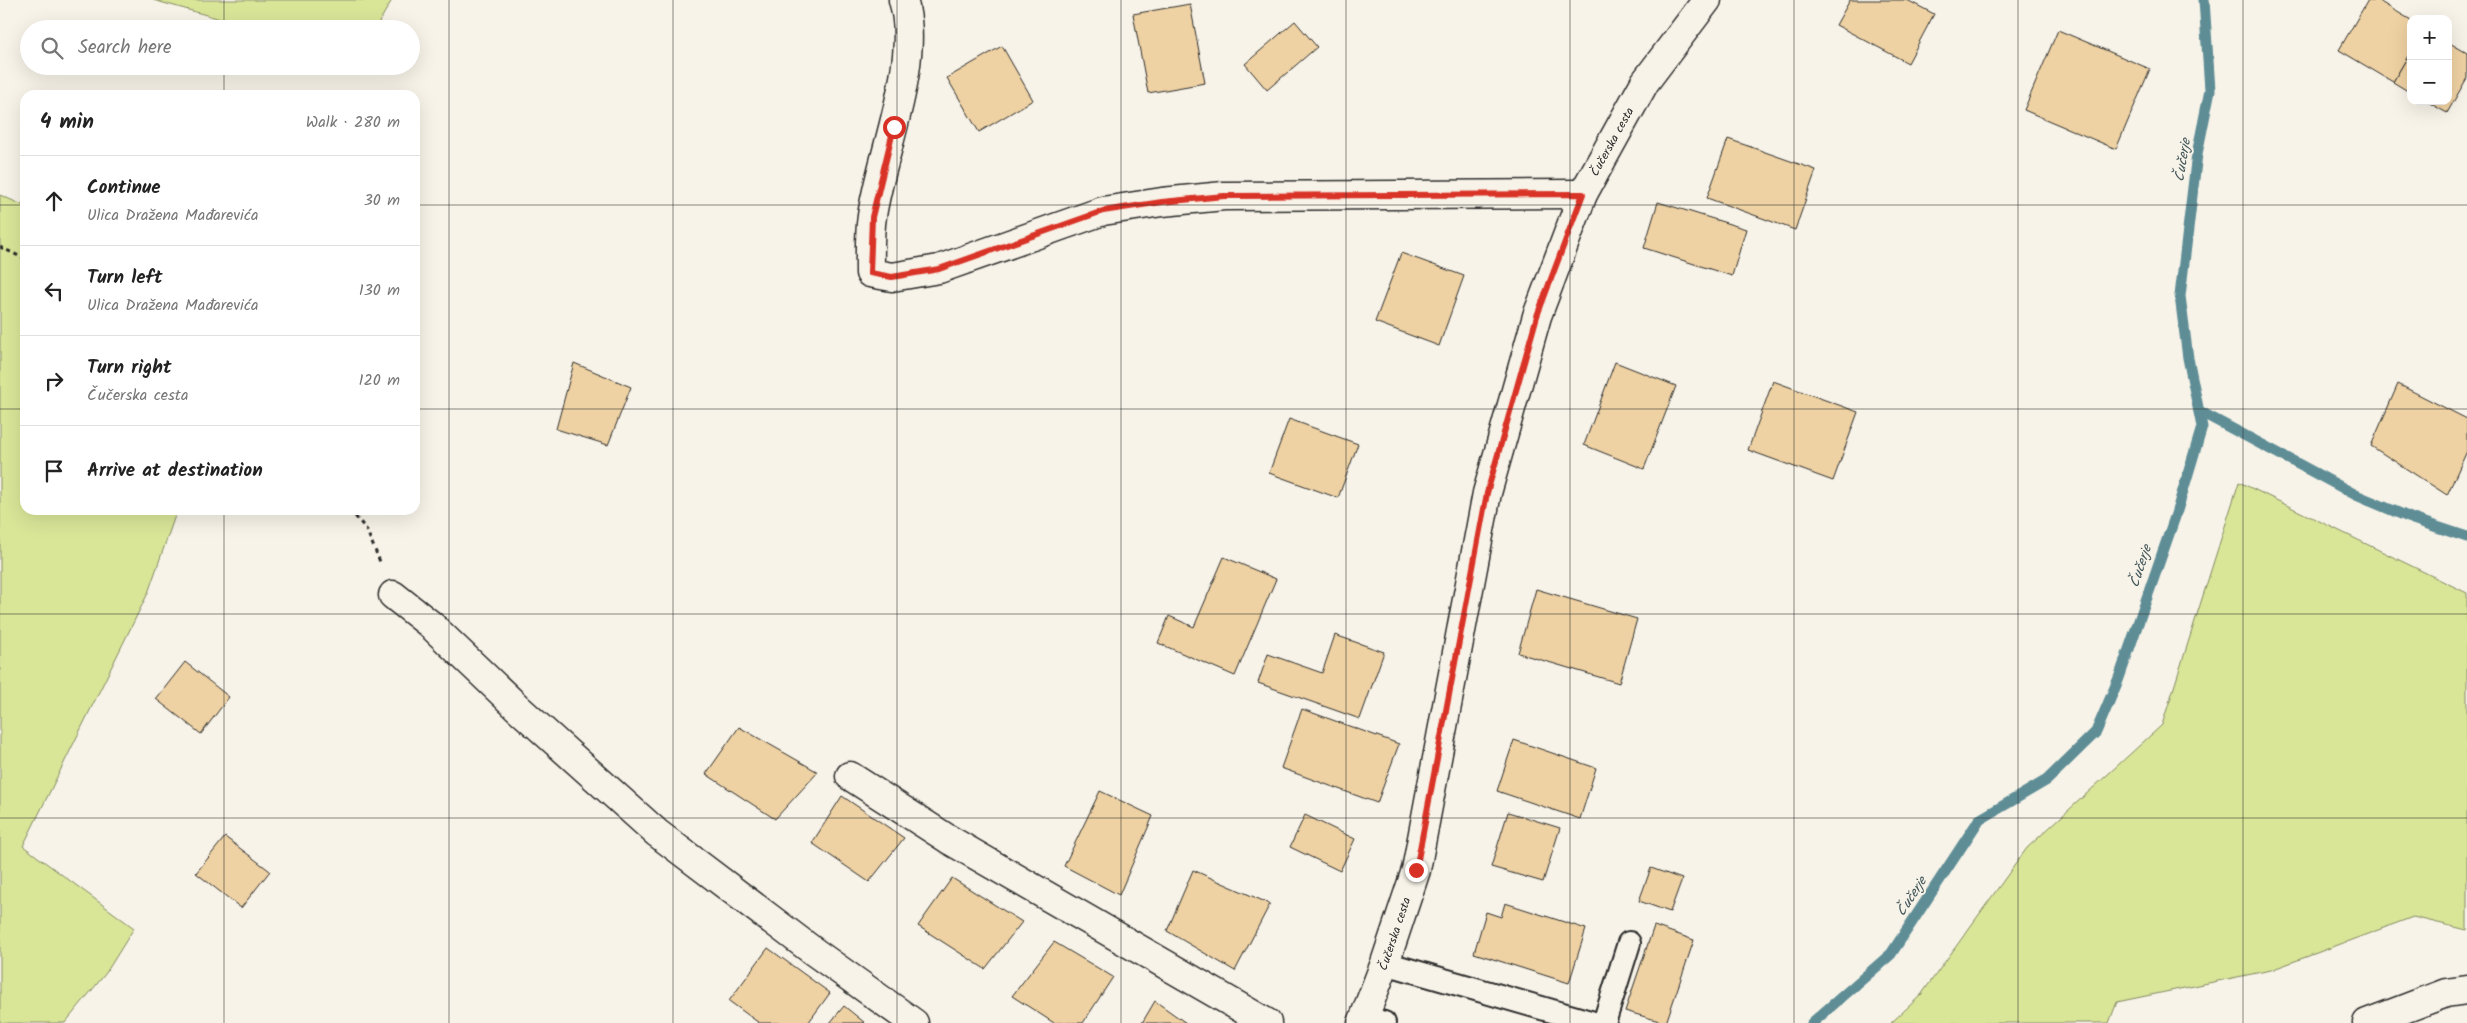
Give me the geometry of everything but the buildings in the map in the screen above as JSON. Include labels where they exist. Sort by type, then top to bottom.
[{"type":"street","points":[[903,0],[906,9],[908,47],[894,127],[872,217],[870,273],[892,277],[939,269],[1103,211],[1162,202],[1224,196],[1583,194]]},
{"type":"street","name":"Čučerska cesta","points":[[1370,1021],[1385,963],[1416,870],[1487,493],[1537,316],[1583,194],[1646,82],[1707,0]]},
{"type":"street","points":[[393,595],[431,625],[519,709],[657,833],[813,951],[914,1023]]},
{"type":"street","points":[[850,776],[948,839],[1267,1023]]},
{"type":"street","points":[[2367,1023],[2446,993],[2467,990]]},
{"type":"lane","points":[[1604,1023],[1629,943]]},
{"type":"lane","points":[[1385,963],[1594,1023]]},
{"type":"path","points":[[0,247],[20,257]]},
{"type":"path","points":[[354,515],[366,529],[393,595]]},
{"type":"green space","points":[[153,0],[392,0],[380,20],[224,20]]},
{"type":"green space","points":[[0,195],[20,204],[20,515],[175,515],[148,593],[23,846],[134,928],[106,973],[65,1023],[0,1023]]},
{"type":"green space","points":[[2239,482],[2467,593],[2467,930],[2413,917],[2271,970],[2117,1002],[2109,1023],[1891,1023],[1921,995],[2027,848],[2162,725]]},
{"type":"waterway","name":"Čučerje","points":[[1812,1023],[1891,954],[1979,820],[2047,780],[2096,732],[2119,678],[2176,514],[2202,427],[2188,358],[2180,296],[2197,154],[2210,90],[2204,0]]},
{"type":"waterway","points":[[2199,411],[2356,495],[2413,519],[2467,537]]},
{"type":"route","points":[[894,127],[872,217],[870,273],[892,277],[939,269],[1103,211],[1162,202],[1224,196],[1583,194],[1537,316],[1487,493],[1416,870]]}]
